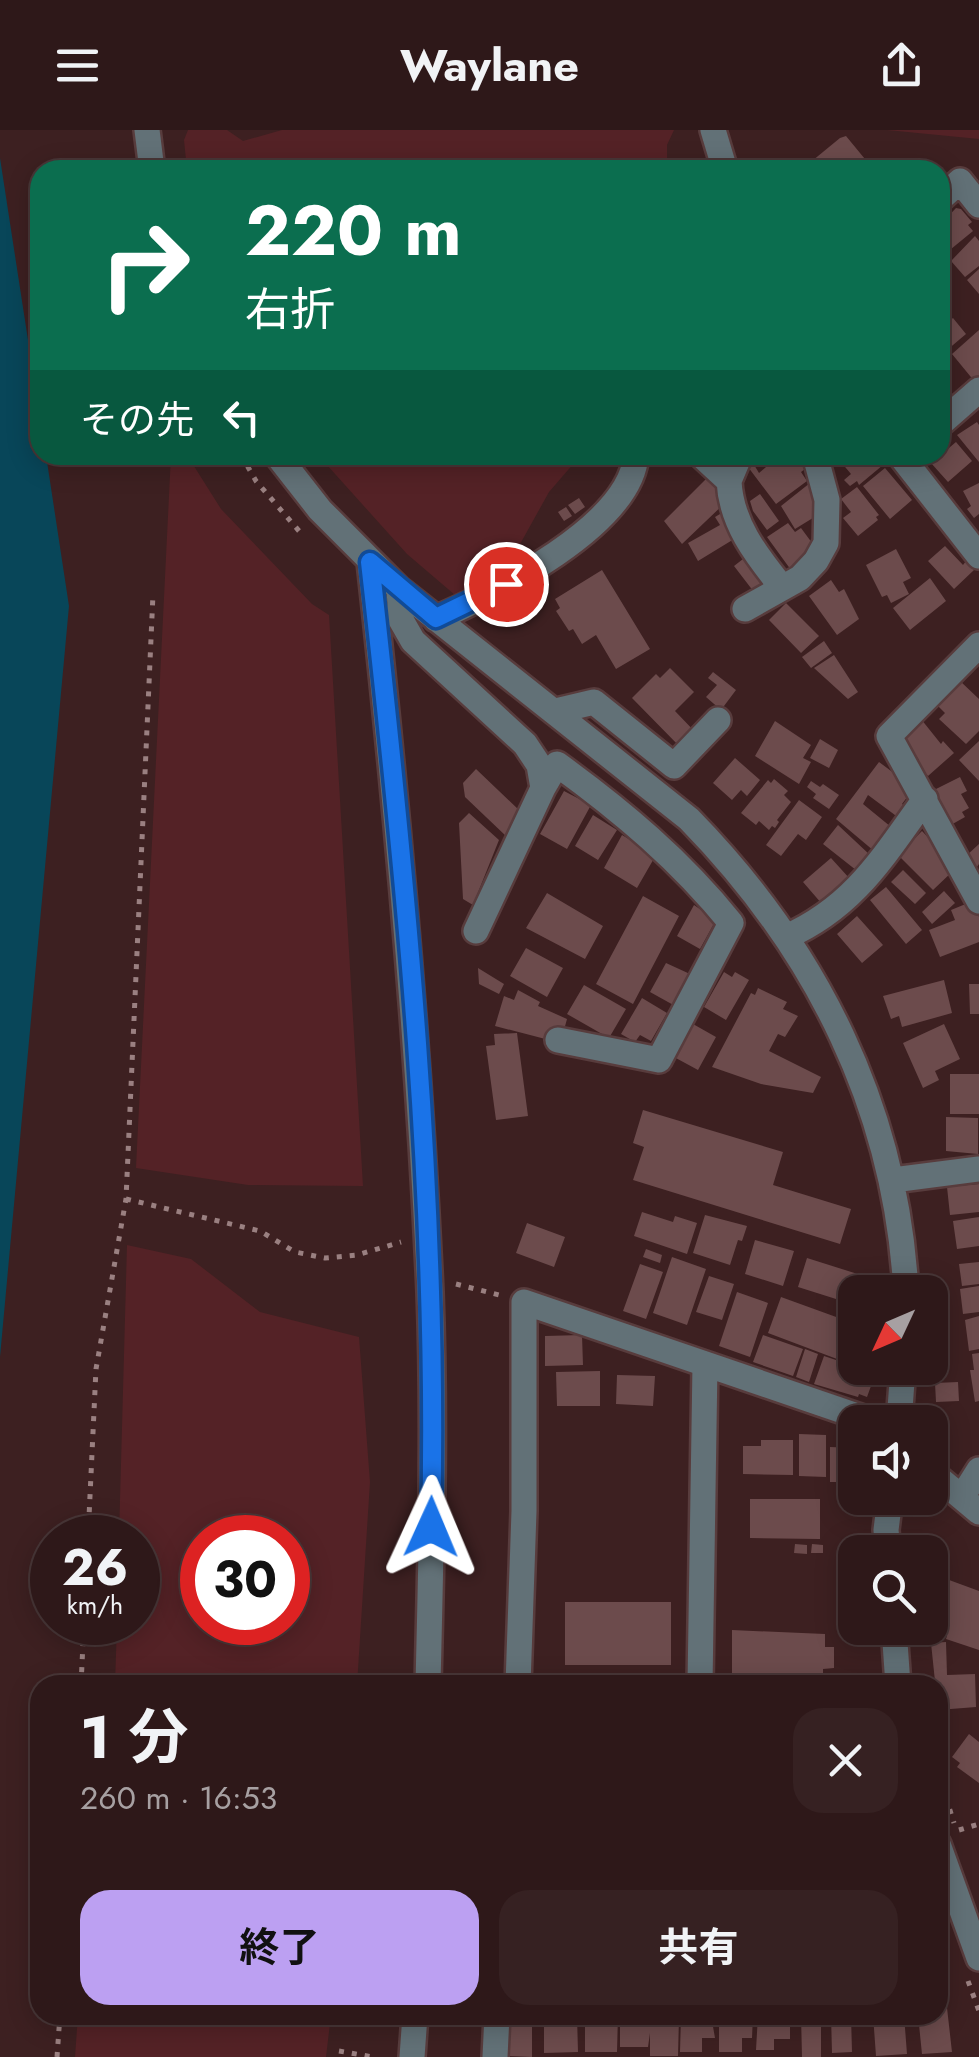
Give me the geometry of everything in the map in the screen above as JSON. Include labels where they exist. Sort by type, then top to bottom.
[{"type":"street","points":[[146,130],[150,160]]},
{"type":"street","points":[[713,130],[723,160]]},
{"type":"street","points":[[950,191],[960,182],[979,206]]},
{"type":"street","points":[[950,415],[979,390]]},
{"type":"street","points":[[284,465],[320,510],[399,589],[689,818],[728,859],[817,982],[857,1068],[893,1180],[904,1275]]},
{"type":"street","points":[[436,618],[481,599],[598,520],[620,496],[635,465]]},
{"type":"street","points":[[712,465],[729,481]]},
{"type":"street","points":[[736,465],[729,481],[729,496],[748,544],[781,586]]},
{"type":"street","points":[[745,609],[800,578],[826,543],[827,500],[817,465]]},
{"type":"street","points":[[909,465],[979,556]]},
{"type":"street","points":[[370,562],[415,1026],[429,1277],[433,1464],[428,1675]]},
{"type":"street","points":[[399,589],[402,620],[413,641],[525,744],[539,765],[542,788]]},
{"type":"street","points":[[979,646],[888,736],[979,901]]},
{"type":"street","points":[[556,710],[594,702],[674,766],[718,720]]},
{"type":"street","points":[[476,932],[542,788],[557,764],[610,803],[695,879],[732,924],[659,1060],[558,1040]]},
{"type":"street","points":[[786,937],[834,912],[874,869],[925,799]]},
{"type":"street","points":[[893,1180],[979,1169]]},
{"type":"street","points":[[518,1675],[524,1511],[524,1302],[838,1409]]},
{"type":"street","points":[[700,1675],[706,1364]]},
{"type":"street","points":[[948,1487],[970,1505],[979,1470]]},
{"type":"street","points":[[895,1645],[897,1675]]},
{"type":"street","points":[[948,1891],[979,1958]]},
{"type":"street","points":[[412,2057],[414,2025]]},
{"type":"street","points":[[495,2057],[497,2025]]},
{"type":"path","points":[[89,1515],[96,1368],[126,1198],[152,594]]},
{"type":"path","points":[[126,1198],[260,1231],[295,1252],[325,1258],[357,1255],[426,1232]]},
{"type":"path","points":[[429,1277],[524,1302]]},
{"type":"path","points":[[81,1675],[83,1645]]},
{"type":"path","points":[[948,1837],[979,1824]]},
{"type":"path","points":[[56,2057],[59,2025]]},
{"type":"path","points":[[339,2050],[373,2057]]},
{"type":"shaded area","points":[[188,130],[227,130],[243,141],[282,130],[674,130],[667,145],[667,160],[186,160],[184,140]]},
{"type":"shaded area","points":[[887,130],[979,130],[979,139]]},
{"type":"shaded area","points":[[171,465],[193,465],[221,509],[312,604],[329,615],[363,1186],[248,1185],[136,1168]]},
{"type":"shaded area","points":[[327,465],[572,465],[549,492],[519,546],[481,584],[455,595],[407,554]]},
{"type":"shaded area","points":[[127,1245],[191,1259],[260,1312],[359,1337],[370,1482],[358,1675],[115,1675],[116,1645],[160,1645],[160,1515],[120,1515]]},
{"type":"shaded area","points":[[77,2025],[330,2025],[326,2057],[75,2057]]},
{"type":"water","points":[[0,158],[30,353],[30,465],[48,465],[69,606],[0,1357]]},
{"type":"building","points":[[846,136],[866,160],[813,160]]},
{"type":"building","points":[[956,208],[961,209],[972,222],[968,225],[973,231],[950,250],[950,214]]},
{"type":"building","points":[[975,236],[979,241],[979,266],[965,277],[951,261]]},
{"type":"building","points":[[979,269],[979,294],[967,280]]},
{"type":"building","points":[[953,318],[966,334],[950,348]]},
{"type":"building","points":[[979,330],[979,379],[975,382],[952,354]]},
{"type":"building","points":[[977,422],[979,425],[979,462],[957,435]]},
{"type":"building","points":[[956,442],[972,461],[948,482],[933,465],[950,465],[950,447]]},
{"type":"building","points":[[754,465],[759,473],[766,467],[802,465],[807,481],[776,504],[748,467]]},
{"type":"building","points":[[843,465],[883,465],[859,485],[857,481],[850,486],[844,480],[851,474]]},
{"type":"building","points":[[885,468],[912,500],[890,519],[863,486]]},
{"type":"building","points":[[712,473],[728,500],[682,544],[664,521]]},
{"type":"building","points":[[810,483],[820,499],[814,503],[821,513],[795,529],[781,506]]},
{"type":"building","points":[[979,483],[979,514],[974,518],[967,509],[971,506],[963,491]]},
{"type":"building","points":[[857,487],[879,515],[858,536],[843,518],[851,512],[841,499]]},
{"type":"building","points":[[760,494],[779,521],[767,530],[750,501]]},
{"type":"building","points":[[579,498],[585,507],[575,514],[568,505]]},
{"type":"building","points":[[566,507],[572,516],[564,521],[558,512]]},
{"type":"building","points":[[725,511],[739,536],[698,561],[688,543],[720,525],[715,517]]},
{"type":"building","points":[[788,523],[795,532],[801,528],[818,551],[791,570],[767,537]]},
{"type":"building","points":[[945,546],[963,565],[966,561],[974,570],[954,589],[928,561]]},
{"type":"building","points":[[896,549],[911,578],[903,582],[909,594],[891,603],[887,595],[882,597],[866,565]]},
{"type":"building","points":[[752,552],[775,582],[757,596],[734,566]]},
{"type":"building","points":[[602,570],[650,649],[616,669],[596,635],[582,644],[556,611],[560,608],[555,599]]},
{"type":"building","points":[[930,578],[946,601],[910,630],[893,608]]},
{"type":"building","points":[[831,580],[839,592],[844,589],[859,619],[837,635],[809,596]]},
{"type":"building","points":[[786,603],[819,636],[801,653],[769,620]]},
{"type":"building","points":[[824,641],[832,653],[811,668],[802,657]]},
{"type":"building","points":[[834,655],[858,692],[848,699],[814,668]]},
{"type":"building","points":[[670,668],[694,692],[675,711],[698,735],[683,750],[632,698],[656,674],[660,678]]},
{"type":"building","points":[[713,672],[736,690],[721,710],[706,697],[717,685],[708,678]]},
{"type":"building","points":[[959,680],[979,699],[979,731],[966,744],[939,719],[945,713],[936,704]]},
{"type":"building","points":[[921,719],[941,744],[943,741],[954,753],[928,776],[901,735]]},
{"type":"building","points":[[775,721],[811,745],[803,758],[811,762],[799,784],[755,756]]},
{"type":"building","points":[[820,739],[838,750],[829,768],[810,758]]},
{"type":"building","points":[[979,741],[979,781],[959,760]]},
{"type":"building","points":[[735,758],[760,780],[747,796],[741,790],[732,800],[713,783]]},
{"type":"building","points":[[879,762],[914,788],[902,804],[910,810],[903,821],[868,795],[863,804],[896,831],[874,851],[836,819]]},
{"type":"building","points":[[476,769],[520,811],[507,837],[465,797],[463,783]]},
{"type":"building","points":[[960,777],[967,791],[961,794],[969,808],[962,812],[965,817],[949,826],[932,791]]},
{"type":"building","points":[[774,779],[788,791],[784,795],[791,802],[775,828],[769,830],[741,813],[768,780],[771,783]]},
{"type":"building","points":[[811,781],[839,795],[829,809],[813,798],[816,794],[807,787]]},
{"type":"building","points":[[564,791],[591,805],[567,849],[540,834]]},
{"type":"building","points":[[799,800],[822,817],[806,840],[798,834],[781,856],[766,845]]},
{"type":"building","points":[[469,813],[499,840],[473,905],[463,899],[459,823]]},
{"type":"building","points":[[593,815],[617,830],[598,860],[575,846]]},
{"type":"building","points":[[838,825],[870,855],[861,874],[823,844]]},
{"type":"building","points":[[922,831],[954,870],[933,890],[898,855]]},
{"type":"building","points":[[622,835],[656,855],[637,888],[604,868]]},
{"type":"building","points":[[979,844],[979,864],[977,867],[966,856]]},
{"type":"building","points":[[831,858],[850,879],[822,904],[803,882]]},
{"type":"building","points":[[903,870],[926,893],[915,904],[891,882]]},
{"type":"building","points":[[886,887],[922,930],[906,944],[870,900]]},
{"type":"building","points":[[944,891],[955,903],[932,924],[922,912]]},
{"type":"building","points":[[547,893],[603,926],[585,959],[526,928]]},
{"type":"building","points":[[643,896],[679,916],[633,1004],[596,984]]},
{"type":"building","points":[[973,901],[979,917],[979,942],[940,957],[929,930],[955,920],[951,910]]},
{"type":"building","points":[[694,905],[716,920],[700,949],[677,936]]},
{"type":"building","points":[[857,916],[883,945],[862,963],[837,934]]},
{"type":"building","points":[[526,948],[563,968],[547,997],[510,976]]},
{"type":"building","points":[[666,963],[690,974],[681,990],[686,993],[677,1007],[650,992]]},
{"type":"building","points":[[478,968],[504,984],[499,994],[479,984]]},
{"type":"building","points":[[724,972],[732,977],[735,972],[749,980],[726,1020],[704,1007]]},
{"type":"building","points":[[944,980],[952,1013],[902,1027],[899,1016],[891,1019],[883,996]]},
{"type":"building","points":[[969,984],[979,984],[979,1014],[970,1014]]},
{"type":"building","points":[[584,985],[626,1009],[609,1038],[567,1014]]},
{"type":"building","points":[[758,988],[787,1002],[783,1009],[798,1016],[785,1037],[778,1034],[769,1051],[821,1077],[813,1093],[761,1084],[712,1067],[751,993],[755,995]]},
{"type":"building","points":[[518,990],[540,1002],[538,1006],[567,1019],[564,1030],[553,1041],[495,1026],[504,996],[514,1000]]},
{"type":"building","points":[[642,998],[667,1013],[651,1041],[640,1035],[635,1042],[621,1034]]},
{"type":"building","points":[[693,1024],[716,1037],[698,1070],[674,1057]]},
{"type":"building","points":[[944,1024],[960,1059],[935,1071],[939,1080],[923,1088],[903,1043]]},
{"type":"building","points":[[517,1033],[528,1116],[496,1120],[486,1046],[495,1045],[494,1034]]},
{"type":"building","points":[[950,1074],[979,1074],[979,1114],[950,1114]]},
{"type":"building","points":[[643,1110],[783,1152],[773,1185],[851,1209],[840,1244],[633,1180],[644,1147],[633,1143]]},
{"type":"building","points":[[946,1117],[978,1118],[978,1154],[946,1151]]},
{"type":"building","points":[[979,1184],[979,1212],[950,1215],[947,1187]]},
{"type":"building","points":[[642,1212],[673,1222],[675,1216],[697,1223],[687,1254],[634,1236]]},
{"type":"building","points":[[705,1215],[747,1226],[730,1265],[693,1253]]},
{"type":"building","points":[[979,1217],[979,1246],[957,1249],[953,1221]]},
{"type":"building","points":[[527,1223],[565,1237],[554,1267],[516,1253]]},
{"type":"building","points":[[755,1240],[794,1251],[783,1286],[745,1274]]},
{"type":"building","points":[[646,1249],[662,1255],[660,1263],[643,1257]]},
{"type":"building","points":[[672,1257],[706,1269],[687,1325],[653,1313]]},
{"type":"building","points":[[807,1258],[861,1275],[838,1275],[838,1300],[798,1287]]},
{"type":"building","points":[[979,1262],[979,1284],[962,1286],[959,1264]]},
{"type":"building","points":[[640,1264],[663,1272],[646,1319],[623,1311]]},
{"type":"building","points":[[709,1276],[734,1284],[722,1320],[696,1312]]},
{"type":"building","points":[[979,1286],[979,1312],[963,1314],[960,1289]]},
{"type":"building","points":[[737,1292],[768,1303],[750,1357],[719,1346]]},
{"type":"building","points":[[781,1297],[838,1318],[837,1359],[768,1333]]},
{"type":"building","points":[[979,1316],[979,1349],[969,1351],[965,1320]]},
{"type":"building","points":[[582,1335],[583,1365],[545,1366],[545,1336]]},
{"type":"building","points":[[763,1335],[803,1349],[793,1376],[753,1362]]},
{"type":"building","points":[[805,1349],[818,1354],[809,1382],[796,1377]]},
{"type":"building","points":[[979,1353],[979,1401],[975,1402],[970,1370],[974,1370],[972,1354]]},
{"type":"building","points":[[824,1356],[838,1361],[838,1385],[871,1385],[867,1397],[858,1397],[814,1384]]},
{"type":"building","points":[[600,1371],[600,1406],[557,1406],[556,1372]]},
{"type":"building","points":[[617,1375],[655,1376],[653,1406],[616,1404]]},
{"type":"building","points":[[958,1382],[959,1401],[936,1402],[935,1385]]},
{"type":"building","points":[[799,1434],[826,1435],[826,1477],[799,1476]]},
{"type":"building","points":[[761,1440],[793,1440],[793,1475],[743,1474],[743,1446],[761,1446]]},
{"type":"building","points":[[830,1447],[838,1447],[838,1482],[830,1482]]},
{"type":"building","points":[[750,1499],[820,1499],[820,1539],[750,1538]]},
{"type":"building","points":[[795,1544],[807,1545],[807,1554],[794,1553]]},
{"type":"building","points":[[812,1544],[823,1545],[823,1553],[811,1553]]},
{"type":"building","points":[[948,1580],[979,1591],[979,1650],[948,1640]]},
{"type":"building","points":[[565,1602],[671,1602],[671,1665],[565,1665]]},
{"type":"building","points":[[732,1630],[825,1634],[825,1647],[834,1647],[834,1668],[823,1669],[823,1675],[732,1675]]},
{"type":"building","points":[[931,1645],[946,1645],[947,1675],[934,1675]]},
{"type":"building","points":[[975,1674],[976,1707],[948,1709],[947,1675]]},
{"type":"building","points":[[969,1734],[979,1742],[979,1783],[957,1767],[960,1763],[952,1757]]},
{"type":"building","points":[[948,2017],[952,2052],[922,2054],[919,2025],[948,2025]]},
{"type":"building","points":[[506,2025],[532,2025],[532,2057],[506,2056]]},
{"type":"building","points":[[544,2025],[577,2025],[578,2052],[544,2053]]},
{"type":"building","points":[[585,2025],[618,2025],[617,2052],[585,2052]]},
{"type":"building","points":[[620,2025],[679,2025],[678,2056],[650,2056],[650,2033],[648,2047],[620,2047]]},
{"type":"building","points":[[681,2025],[713,2025],[715,2038],[702,2038],[702,2052],[680,2052]]},
{"type":"building","points":[[719,2025],[753,2025],[752,2038],[742,2038],[742,2052],[719,2052]]},
{"type":"building","points":[[757,2025],[790,2025],[790,2039],[774,2039],[774,2050],[756,2050]]},
{"type":"building","points":[[801,2025],[821,2025],[821,2057],[802,2057]]},
{"type":"building","points":[[831,2025],[851,2025],[852,2052],[832,2053]]},
{"type":"building","points":[[874,2025],[905,2025],[907,2054],[876,2056]]},
{"type":"route","points":[[431,1527],[430,1293],[415,1026],[370,562],[436,618],[506,584]]}]
